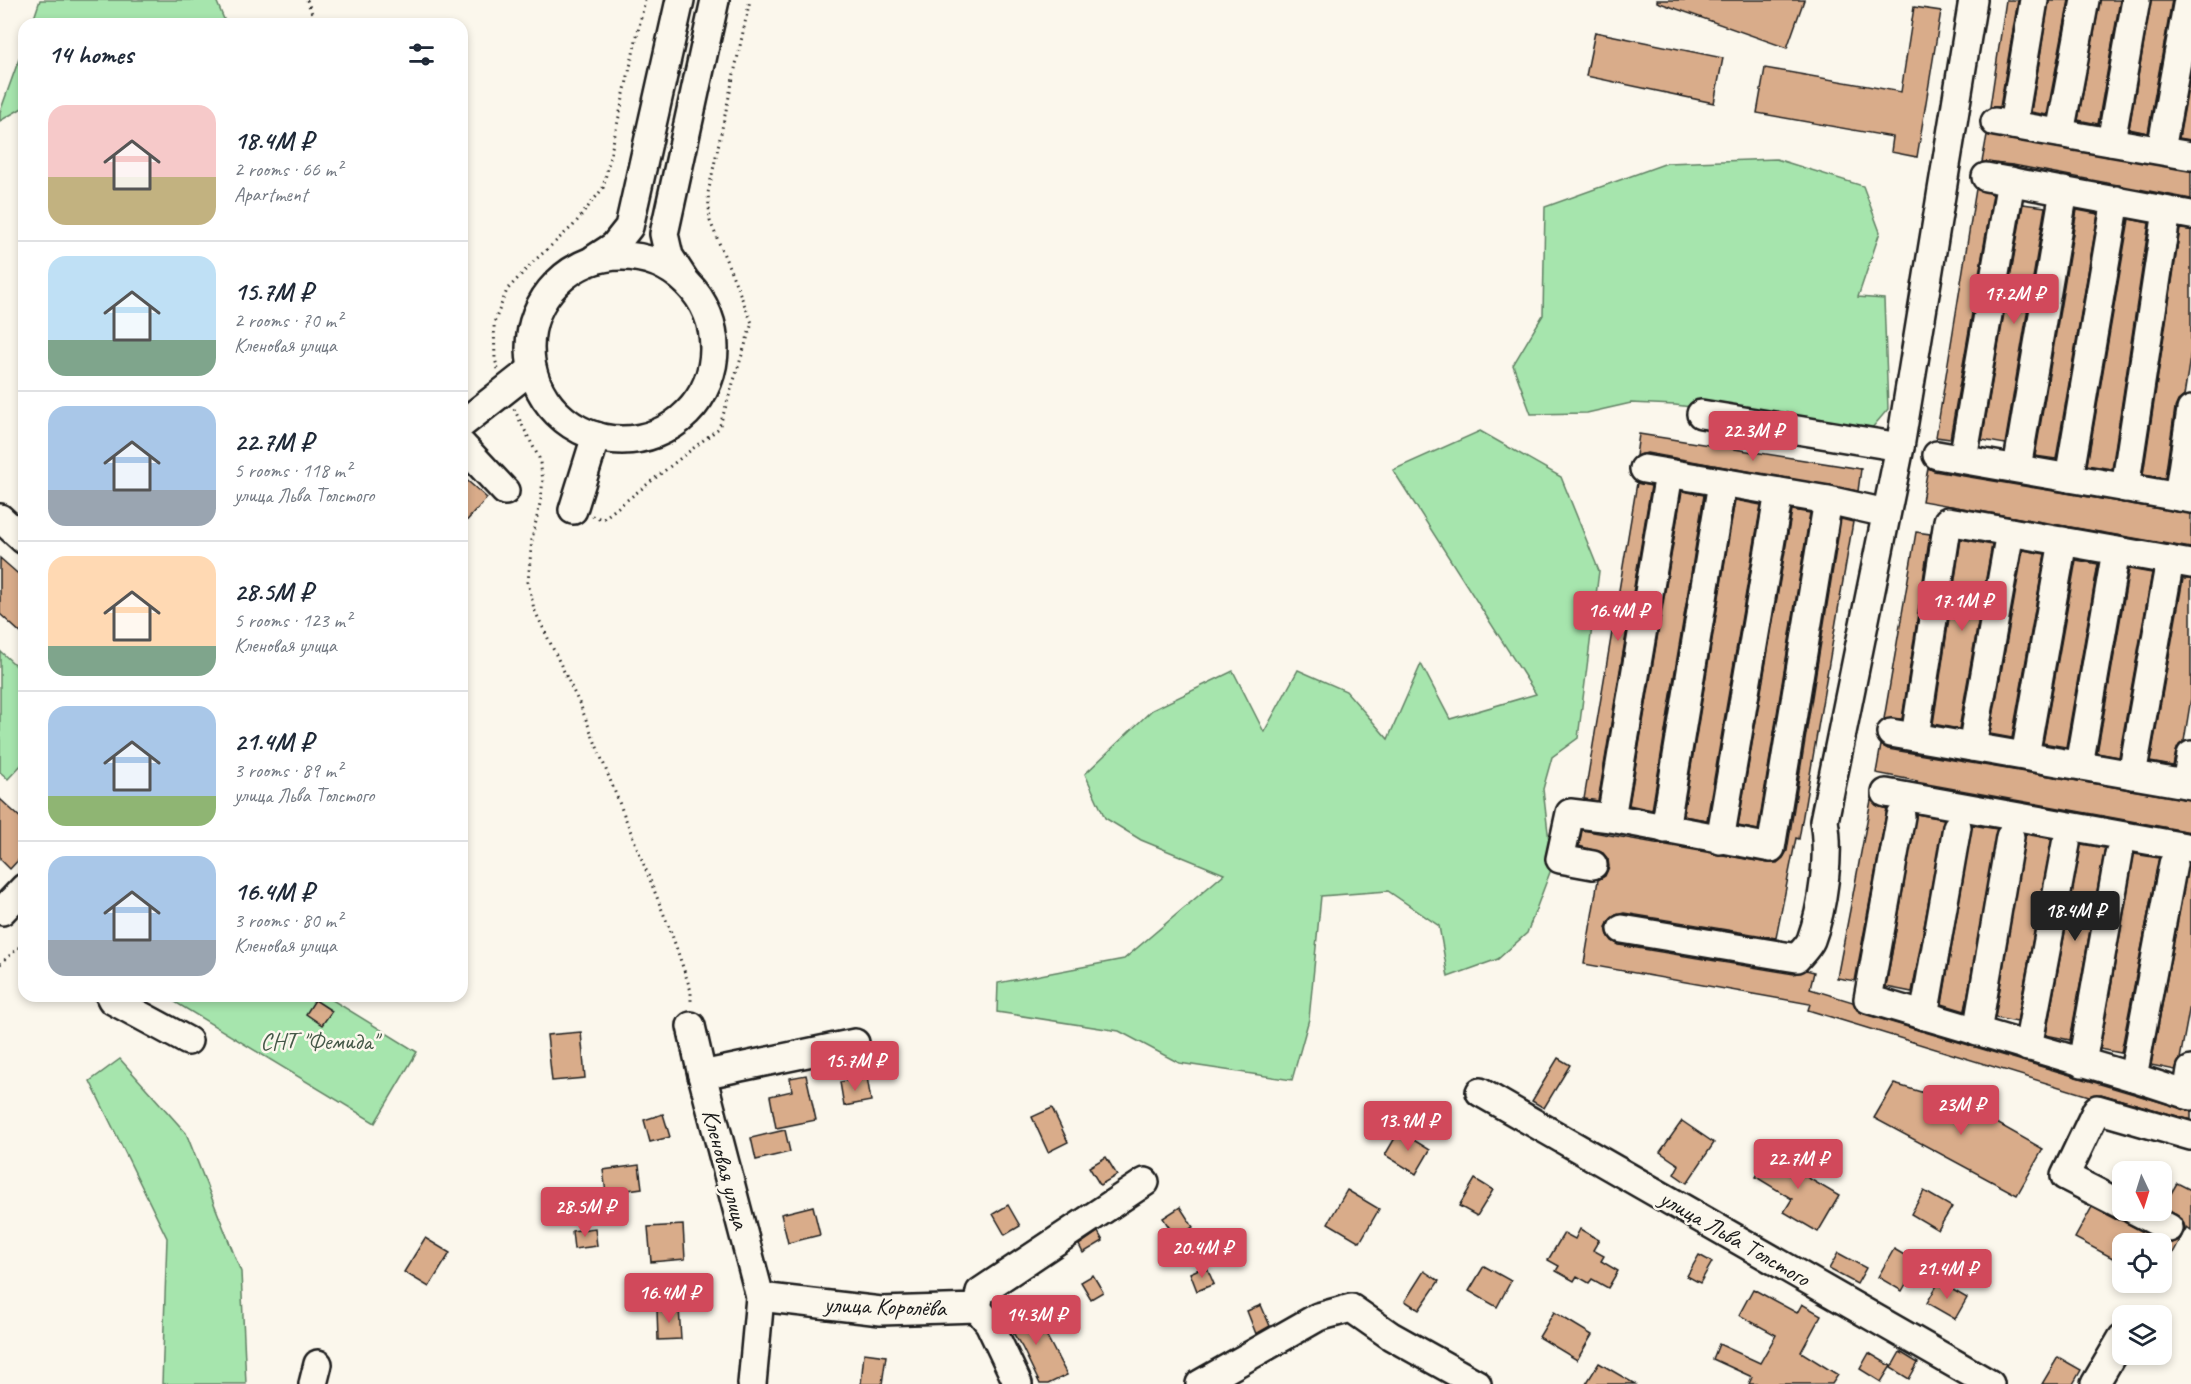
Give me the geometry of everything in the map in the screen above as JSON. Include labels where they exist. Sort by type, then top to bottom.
[{"type":"street","points":[[592,261],[614,246],[630,227],[680,0]]},
{"type":"street","points":[[687,282],[663,265],[642,258],[621,256],[592,261],[576,267],[563,277],[541,303],[534,319],[531,335],[532,369],[541,391],[555,411],[567,422],[596,436],[631,439],[656,433],[678,420],[691,408],[709,378],[713,362],[712,327],[698,295],[669,256],[664,234],[715,0]]},
{"type":"street","points":[[1622,929],[1797,958],[1810,942],[1826,864],[1827,841],[1824,821],[1900,447],[1972,0]]},
{"type":"street","points":[[2034,0],[2004,123],[2191,156]]},
{"type":"street","points":[[2060,133],[2085,0]]},
{"type":"street","points":[[2111,142],[2136,0]]},
{"type":"street","points":[[2161,150],[2188,0]]},
{"type":"street","points":[[1964,459],[1998,179],[2179,213],[2125,488]]},
{"type":"street","points":[[2017,468],[2064,191]]},
{"type":"street","points":[[2069,478],[2116,200]]},
{"type":"street","points":[[468,419],[532,369]]},
{"type":"street","points":[[1937,455],[2184,498],[2191,410]]},
{"type":"street","points":[[1701,414],[1900,447]]},
{"type":"street","points":[[573,510],[596,436]]},
{"type":"street","points":[[468,451],[505,491]]},
{"type":"street","points":[[1611,818],[1657,472],[1828,500],[1886,513]]},
{"type":"street","points":[[1665,829],[1722,483]]},
{"type":"street","points":[[1720,840],[1779,492]]},
{"type":"street","points":[[1593,866],[1560,859],[1570,813],[1611,818],[1771,848],[1828,500]]},
{"type":"street","points":[[0,518],[18,534]]},
{"type":"street","points":[[2132,775],[2180,562],[1948,521],[1903,735],[2188,785],[2191,755]]},
{"type":"street","points":[[1972,747],[2010,532]]},
{"type":"street","points":[[2025,756],[2063,541]]},
{"type":"street","points":[[2079,765],[2116,551]]},
{"type":"street","points":[[1886,793],[2182,856],[2133,1077]]},
{"type":"street","points":[[1901,816],[1868,999],[2133,1077],[2190,1087]]},
{"type":"street","points":[[1924,1016],[1957,827]]},
{"type":"street","points":[[1977,1032],[2010,837]]},
{"type":"street","points":[[2028,1047],[2066,844]]},
{"type":"street","points":[[2082,1063],[2119,854]]},
{"type":"street","points":[[1,911],[18,894]]},
{"type":"street","points":[[116,1002],[188,1041]]},
{"type":"street","name":"Кленовая улица","points":[[691,1026],[760,1297],[752,1384]]},
{"type":"street","points":[[702,1075],[855,1043]]},
{"type":"street","name":"улица Льва Толстого","points":[[1480,1092],[1990,1384]]},
{"type":"street","points":[[2112,1200],[2065,1176],[2097,1109],[2191,1136]]},
{"type":"street","name":"улица Королёва","points":[[760,1297],[881,1311],[977,1308],[980,1292],[1145,1182]]},
{"type":"street","points":[[2155,1221],[2169,1228]]},
{"type":"street","points":[[977,1308],[989,1323],[1018,1384]]},
{"type":"street","points":[[1200,1384],[1318,1317],[1351,1308],[1391,1336],[1477,1384]]},
{"type":"street","points":[[2095,1384],[2112,1355]]},
{"type":"path","points":[[307,0],[314,18]]},
{"type":"path","points":[[645,0],[603,188],[573,226],[534,261],[507,290],[494,323],[495,359],[505,390],[539,458],[543,478],[532,539],[528,582],[534,609],[581,707],[672,936],[691,991],[691,1026]]},
{"type":"path","points":[[573,510],[603,519],[718,428],[752,323],[710,221],[708,194],[750,0]]},
{"type":"path","points":[[0,964],[18,949]]},
{"type":"green space","points":[[40,0],[216,0],[224,18],[34,18]]},
{"type":"green space","points":[[18,62],[18,110],[0,121],[0,112]]},
{"type":"green space","points":[[1776,159],[1863,186],[1880,232],[1858,297],[1884,299],[1888,409],[1871,429],[1675,405],[1631,403],[1587,413],[1531,414],[1513,365],[1543,315],[1545,207],[1667,163]]},
{"type":"green space","points":[[1480,431],[1561,477],[1599,571],[1578,738],[1552,757],[1543,789],[1552,867],[1527,933],[1498,959],[1448,977],[1439,926],[1388,891],[1321,896],[1309,1019],[1292,1080],[1179,1063],[1119,1031],[997,1012],[998,983],[1124,959],[1224,874],[1141,840],[1105,818],[1085,774],[1152,710],[1233,671],[1264,732],[1298,670],[1346,691],[1388,739],[1421,664],[1450,719],[1536,694],[1393,470]]},
{"type":"green space","points":[[0,651],[18,668],[18,768],[8,779],[0,772]]},
{"type":"green space","name":"СНТ \"Фемида\"","points":[[175,1002],[336,1002],[417,1052],[375,1123]]},
{"type":"green space","points":[[120,1059],[186,1133],[241,1272],[246,1384],[162,1384],[167,1238],[90,1081]]},
{"type":"building","points":[[1657,0],[1804,0],[1787,48],[1657,2]]},
{"type":"building","points":[[2006,0],[2018,0],[2000,107],[1990,107]]},
{"type":"building","points":[[2049,0],[2069,0],[2047,115],[2031,112]]},
{"type":"building","points":[[2100,0],[2120,0],[2098,124],[2078,120]]},
{"type":"building","points":[[2151,0],[2172,0],[2148,133],[2129,129]]},
{"type":"building","points":[[1914,7],[1941,11],[1917,157],[1891,152],[1893,137],[1757,113],[1765,68],[1901,92]]},
{"type":"building","points":[[1595,32],[1723,58],[1714,103],[1586,76]]},
{"type":"building","points":[[2191,72],[2191,140],[2179,138]]},
{"type":"building","points":[[1987,135],[2191,171],[2191,199],[2013,165],[1982,162]]},
{"type":"building","points":[[1976,189],[1993,194],[1950,439],[1936,437]]},
{"type":"building","points":[[2023,204],[2045,207],[2005,444],[1982,440]]},
{"type":"building","points":[[2077,210],[2098,214],[2056,459],[2035,456]]},
{"type":"building","points":[[2129,219],[2149,223],[2112,469],[2087,465]]},
{"type":"building","points":[[2180,229],[2191,230],[2191,351],[2184,396],[2175,408],[2165,478],[2143,475]]},
{"type":"building","points":[[1639,434],[1861,469],[1858,491],[1647,453],[1636,456]]},
{"type":"building","points":[[1928,468],[1934,471],[2191,514],[2191,548],[1922,501]]},
{"type":"building","points":[[468,481],[487,498],[468,519]]},
{"type":"building","points":[[1637,483],[1651,486],[1598,801],[1584,799]]},
{"type":"building","points":[[1682,491],[1704,495],[1652,810],[1629,805]]},
{"type":"building","points":[[1735,500],[1761,505],[1707,820],[1683,816]]},
{"type":"building","points":[[1792,510],[1810,513],[1758,830],[1738,826]]},
{"type":"building","points":[[1841,519],[1853,522],[1799,839],[1796,838],[1776,938],[1624,913],[1610,920],[1606,927],[1608,935],[1619,945],[1794,974],[1806,970],[1814,972],[1810,989],[1853,1002],[1857,1010],[1864,1014],[2191,1111],[2191,1120],[2101,1094],[2089,1096],[1808,1010],[1810,1004],[1584,964],[1598,880],[1605,876],[1609,867],[1608,859],[1603,853],[1579,846],[1582,830],[1768,863],[1777,863],[1783,858],[1787,851]]},
{"type":"building","points":[[1916,532],[1930,534],[1902,719],[1884,719]]},
{"type":"building","points":[[1961,539],[1992,545],[1959,729],[1933,724]]},
{"type":"building","points":[[2023,550],[2045,554],[2012,738],[1990,734]]},
{"type":"building","points":[[0,558],[18,574],[18,630],[0,614]]},
{"type":"building","points":[[2076,560],[2098,564],[2066,747],[2043,743]]},
{"type":"building","points":[[2129,569],[2152,573],[2119,757],[2097,753]]},
{"type":"building","points":[[2183,579],[2191,579],[2191,698],[2184,741],[2179,745],[2173,766],[2150,762]]},
{"type":"building","points":[[1881,745],[1888,749],[2191,800],[2191,832],[1876,773]]},
{"type":"building","points":[[0,799],[18,816],[18,860],[10,869],[0,859]]},
{"type":"building","points":[[1871,800],[1876,805],[1887,809],[1855,981],[1837,978]]},
{"type":"building","points":[[1916,814],[1944,819],[1912,992],[1886,987]]},
{"type":"building","points":[[1972,825],[1997,829],[1965,1011],[1942,1004]]},
{"type":"building","points":[[2025,834],[2052,839],[2017,1022],[1995,1018]]},
{"type":"building","points":[[2081,844],[2105,848],[2070,1040],[2046,1035]]},
{"type":"building","points":[[2134,854],[2159,858],[2121,1053],[2100,1049]]},
{"type":"building","points":[[2191,863],[2191,1000],[2180,1059],[2175,1070],[2151,1065],[2188,864]]},
{"type":"building","points":[[314,1002],[318,1002],[332,1011],[322,1025],[306,1014]]},
{"type":"building","points":[[581,1032],[585,1078],[552,1081],[547,1035]]},
{"type":"building","points":[[1558,1058],[1570,1065],[1544,1108],[1532,1101]]},
{"type":"building","points":[[806,1075],[816,1120],[776,1128],[770,1096],[792,1091],[790,1078]]},
{"type":"building","points":[[867,1077],[871,1101],[844,1106],[840,1082]]},
{"type":"building","points":[[1894,1084],[1965,1105],[2043,1149],[2017,1195],[1874,1118]]},
{"type":"building","points":[[1052,1108],[1068,1142],[1048,1152],[1032,1117]]},
{"type":"building","points":[[663,1114],[670,1137],[650,1142],[644,1120]]},
{"type":"building","points":[[1682,1121],[1714,1143],[1687,1183],[1674,1174],[1679,1165],[1660,1152]]},
{"type":"building","points":[[785,1130],[790,1152],[756,1160],[751,1138]]},
{"type":"building","points":[[1399,1131],[1430,1150],[1416,1174],[1385,1155]]},
{"type":"building","points":[[1776,1144],[1795,1155],[1788,1166],[1839,1196],[1818,1232],[1784,1212],[1792,1199],[1756,1177]]},
{"type":"building","points":[[1106,1157],[1117,1175],[1100,1185],[1089,1167]]},
{"type":"building","points":[[639,1165],[642,1188],[606,1193],[603,1170]]},
{"type":"building","points":[[1475,1179],[1493,1190],[1477,1216],[1459,1206]]},
{"type":"building","points":[[2177,1183],[2191,1190],[2191,1230],[2187,1227],[2183,1234],[2185,1227],[2182,1219],[2172,1213],[2172,1192]]},
{"type":"building","points":[[1347,1190],[1379,1209],[1360,1242],[1328,1223]]},
{"type":"building","points":[[1924,1191],[1952,1207],[1938,1230],[1911,1214]]},
{"type":"building","points":[[1008,1205],[1020,1226],[1005,1235],[993,1214]]},
{"type":"building","points":[[813,1206],[820,1235],[788,1243],[781,1214]]},
{"type":"building","points":[[1180,1207],[1193,1227],[1176,1238],[1163,1218]]},
{"type":"building","points":[[2092,1207],[2112,1217],[2112,1221],[2123,1221],[2145,1233],[2112,1233],[2112,1258],[2075,1238]]},
{"type":"building","points":[[683,1225],[685,1259],[651,1262],[648,1227]]},
{"type":"building","points":[[595,1228],[597,1246],[574,1249],[572,1231]]},
{"type":"building","points":[[1580,1229],[1599,1240],[1593,1250],[1604,1256],[1601,1261],[1618,1271],[1608,1288],[1592,1279],[1589,1283],[1577,1276],[1574,1281],[1556,1271],[1559,1266],[1548,1260],[1564,1233],[1575,1239]]},
{"type":"building","points":[[1098,1232],[1103,1241],[1083,1253],[1079,1245]]},
{"type":"building","points":[[2182,1236],[2172,1255],[2172,1243]]},
{"type":"building","points":[[425,1238],[450,1253],[429,1287],[404,1272]]},
{"type":"building","points":[[1894,1249],[1918,1263],[1902,1291],[1878,1277]]},
{"type":"building","points":[[1838,1253],[1866,1268],[1857,1284],[1829,1269]]},
{"type":"building","points":[[1699,1255],[1712,1262],[1700,1283],[1687,1276]]},
{"type":"building","points":[[1206,1266],[1214,1284],[1197,1291],[1190,1273]]},
{"type":"building","points":[[1484,1266],[1511,1281],[1497,1307],[1469,1291]]},
{"type":"building","points":[[1424,1271],[1439,1281],[1419,1310],[1405,1301]]},
{"type":"building","points":[[1093,1275],[1103,1292],[1091,1299],[1081,1282]]},
{"type":"building","points":[[1939,1282],[1967,1298],[1955,1319],[1927,1303]]},
{"type":"building","points":[[1753,1289],[1797,1313],[1802,1304],[1821,1315],[1801,1352],[1838,1375],[1832,1384],[1749,1384],[1752,1377],[1713,1359],[1719,1344],[1760,1363],[1776,1335],[1739,1315]]},
{"type":"building","points":[[1261,1305],[1270,1326],[1256,1334],[1247,1311]]},
{"type":"building","points":[[1031,1306],[1067,1375],[1048,1384],[1040,1384],[1022,1347],[1005,1320]]},
{"type":"building","points":[[679,1308],[681,1339],[658,1340],[657,1309]]},
{"type":"building","points":[[1554,1312],[1592,1335],[1577,1360],[1539,1337]]},
{"type":"building","points":[[1900,1352],[1918,1363],[1909,1379],[1891,1368]]},
{"type":"building","points":[[864,1353],[886,1356],[882,1384],[861,1384]]},
{"type":"building","points":[[1869,1353],[1891,1366],[1881,1382],[1860,1369]]},
{"type":"building","points":[[2058,1357],[2081,1370],[2073,1384],[2042,1384]]},
{"type":"building","points":[[1599,1363],[1635,1384],[1586,1384]]}]
